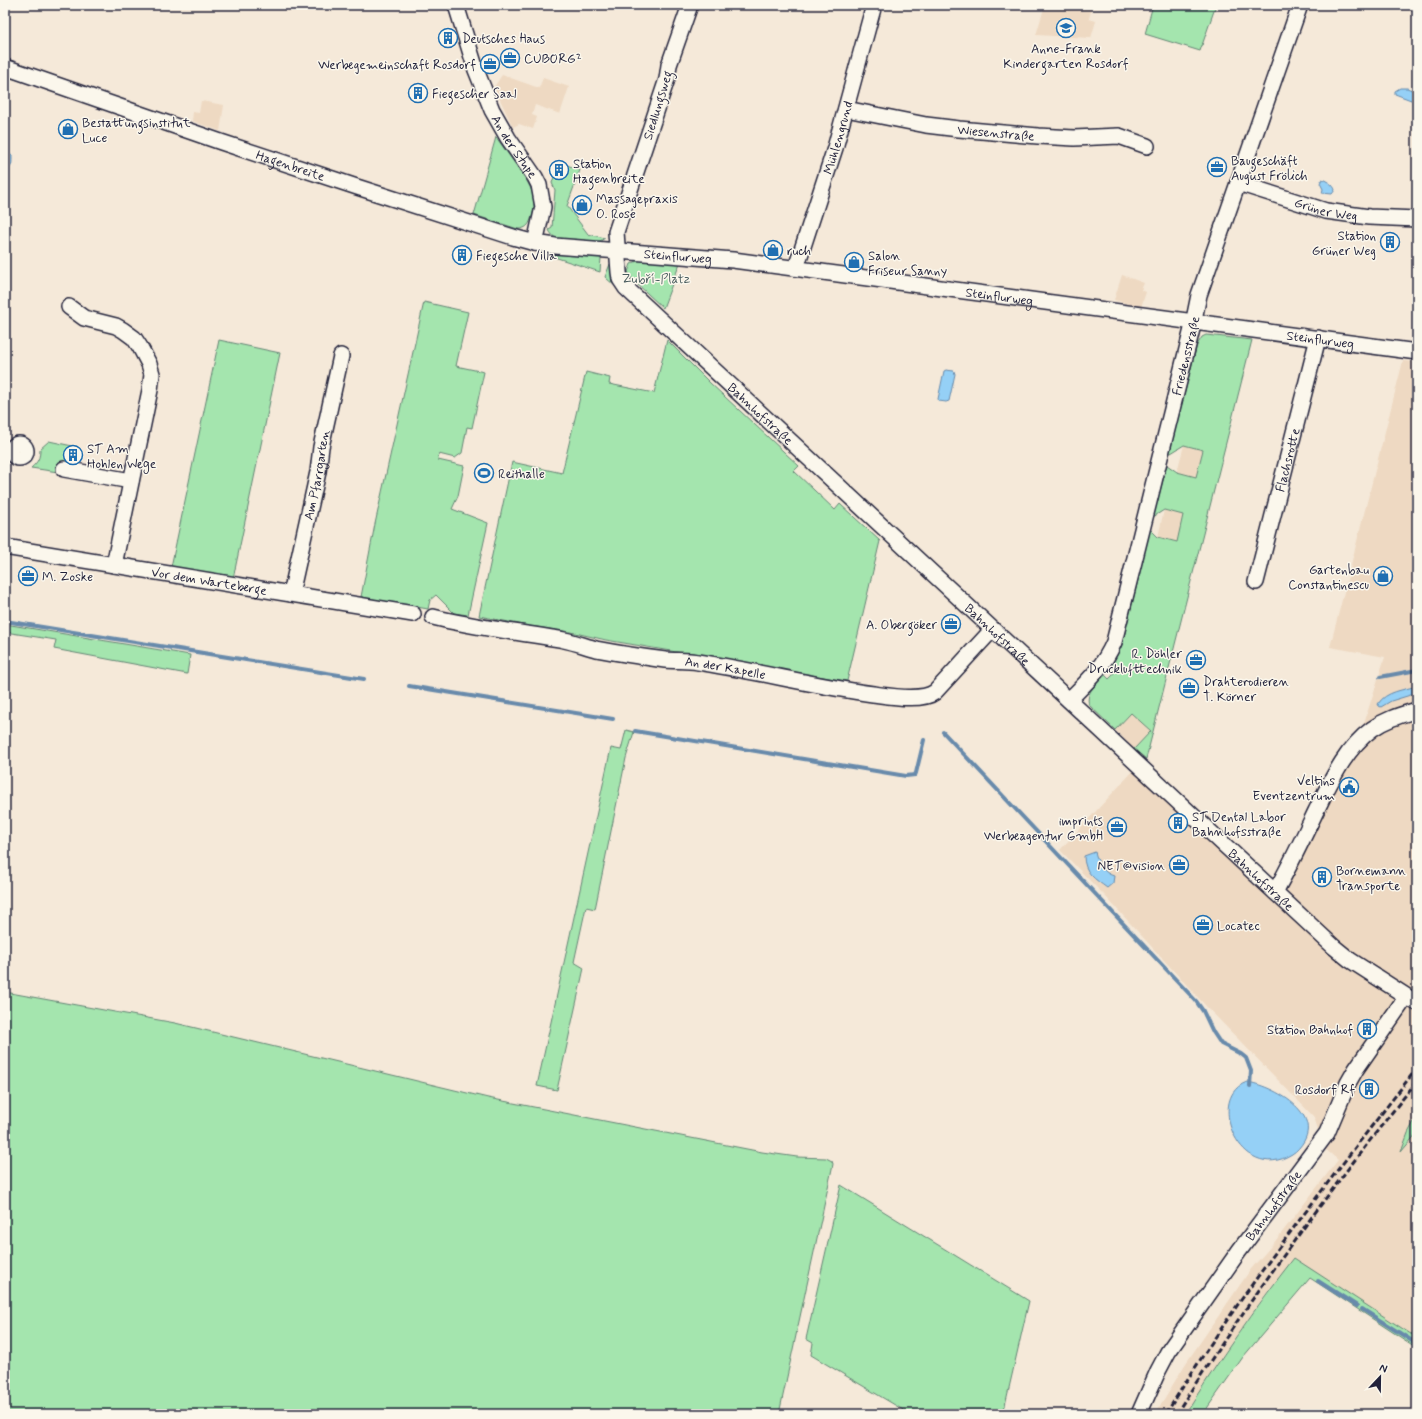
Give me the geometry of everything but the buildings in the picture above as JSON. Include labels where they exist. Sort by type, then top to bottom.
[{"type":"street","name":"An der Stupe","points":[[456,5],[476,70],[492,110],[508,138],[539,185],[543,207],[535,243]]},
{"type":"street","name":"Siedlungsweg","points":[[618,251],[616,232],[622,209],[668,79],[669,65],[690,5]]},
{"type":"street","name":"Mühlengrund","points":[[796,268],[835,148],[874,5]]},
{"type":"street","name":"Friedensstraße","points":[[1069,700],[1098,671],[1114,642],[1194,322],[1199,295],[1300,5]]},
{"type":"street","name":"Hagenbreite","points":[[5,67],[260,155],[462,221],[535,243],[580,248]]},
{"type":"street","name":"Wiesenstraße","points":[[846,109],[926,125],[959,129],[1074,138],[1119,136],[1147,146]]},
{"type":"street","name":"Grüner Weg","points":[[1238,183],[1326,211],[1369,217],[1417,219]]},
{"type":"street","name":"Steinflurweg","points":[[580,248],[721,259],[796,268],[1417,352]]},
{"type":"street","name":"Bahnhofstraße","points":[[618,251],[620,279],[626,288],[1334,947],[1350,960],[1412,1000],[1356,1068],[1327,1132],[1239,1251],[1168,1352],[1139,1414]]},
{"type":"street","points":[[68,307],[84,318],[109,324],[123,330],[134,338],[150,364],[152,374],[152,382],[114,565]]},
{"type":"street","name":"Flachsrotte","points":[[1256,582],[1318,338]]},
{"type":"street","name":"Am Pfarrgarten","points":[[291,594],[318,472],[321,447],[341,356]]},
{"type":"street","points":[[64,469],[131,481]]},
{"type":"street","name":"Vor dem Warteberge","points":[[5,547],[414,614]]},
{"type":"street","name":"An der Kapelle","points":[[432,617],[462,625],[565,640],[597,649],[665,660],[709,664],[752,671],[784,679],[874,694],[921,697],[932,695],[936,692],[992,630]]},
{"type":"street","points":[[1274,892],[1285,874],[1328,786],[1349,751],[1364,736],[1381,723],[1391,718],[1417,710]]},
{"type":"shaded area","name":"Anne-Frank Kindergarten Rosdorf","points":[[1045,5],[1092,5],[1089,19],[1096,21],[1091,38],[1036,35]]},
{"type":"shaded area","points":[[502,75],[539,88],[543,78],[569,87],[560,114],[535,105],[532,115],[537,117],[533,129],[519,124],[513,127],[494,87]]},
{"type":"shaded area","points":[[201,101],[224,105],[220,131],[192,121],[193,112],[199,113]]},
{"type":"shaded area","points":[[1122,275],[1144,283],[1141,290],[1146,292],[1141,307],[1114,300]]},
{"type":"shaded area","points":[[1403,361],[1417,362],[1417,1116],[1408,1133],[1402,1151],[1417,1133],[1417,1338],[1294,1259],[1263,1298],[1185,1414],[1155,1414],[1186,1363],[1251,1269],[1273,1244],[1338,1160],[1324,1148],[1314,1117],[1204,1004],[1106,897],[1060,850],[1134,770],[1272,898],[1335,764],[1363,726],[1385,657],[1330,647]]},
{"type":"shaded area","points":[[1184,445],[1203,450],[1196,477],[1177,472]]},
{"type":"shaded area","points":[[1164,510],[1183,515],[1177,542],[1158,537]]},
{"type":"shaded area","points":[[1131,713],[1151,731],[1134,749],[1115,730]]},
{"type":"green space","points":[[1153,5],[1216,5],[1200,51],[1145,34]]},
{"type":"green space","points":[[496,137],[525,178],[531,190],[534,204],[533,211],[528,225],[523,228],[518,229],[474,215]]},
{"type":"green space","points":[[559,162],[580,170],[567,206],[588,234],[605,238],[595,244],[563,241],[557,239],[549,230],[552,228],[555,190],[552,183]]},
{"type":"green space","points":[[539,250],[601,257],[600,272],[539,252]]},
{"type":"green space","name":"Zubří-Platz","points":[[639,260],[680,263],[663,308],[633,280],[628,272],[631,264]]},
{"type":"green space","points":[[610,264],[612,266],[616,287],[605,277]]},
{"type":"green space","points":[[424,302],[468,312],[456,366],[484,372],[472,428],[467,427],[462,453],[455,458],[439,454],[438,460],[464,466],[458,496],[452,509],[488,523],[468,615],[454,613],[436,595],[430,600],[428,609],[361,597],[375,524]]},
{"type":"green space","points":[[1206,335],[1252,340],[1146,759],[1134,749],[1151,731],[1131,713],[1115,730],[1089,705],[1088,700],[1092,688],[1105,675],[1109,679],[1114,674],[1110,670],[1122,645],[1150,529],[1158,537],[1177,542],[1183,515],[1164,510],[1153,517],[1167,465],[1177,472],[1196,477],[1203,450],[1184,445],[1169,453],[1197,345],[1202,337]]},
{"type":"green space","points":[[219,340],[280,353],[233,579],[171,567]]},
{"type":"green space","points":[[667,340],[709,382],[799,466],[794,471],[835,510],[840,504],[880,541],[847,681],[606,640],[571,632],[529,626],[479,616],[512,462],[562,473],[586,372],[610,378],[609,384],[654,393]]},
{"type":"green space","points":[[49,441],[77,447],[74,466],[58,472],[31,468],[38,460],[40,449]]},
{"type":"green space","points":[[5,624],[190,655],[187,674],[54,649],[56,640],[5,632]]},
{"type":"green space","points":[[626,730],[634,732],[626,758],[595,909],[586,907],[574,962],[584,968],[557,1090],[537,1086],[611,748],[621,750]]},
{"type":"green space","points":[[5,992],[175,1023],[488,1098],[762,1152],[797,1157],[826,1158],[832,1161],[833,1164],[779,1414],[5,1414]]},
{"type":"green space","points":[[1417,1116],[1417,1133],[1401,1152],[1408,1133]]},
{"type":"green space","points":[[841,1185],[1029,1301],[1003,1414],[910,1414],[811,1355],[813,1343],[806,1339]]},
{"type":"green space","points":[[1294,1258],[1417,1338],[1417,1348],[1310,1278],[1243,1357],[1203,1414],[1185,1414],[1238,1334]]},
{"type":"water","points":[[1400,88],[1407,88],[1417,92],[1417,98],[1411,100],[1395,94],[1395,91]]},
{"type":"water","points":[[5,155],[12,155],[12,165],[5,170]]},
{"type":"water","points":[[1322,179],[1333,186],[1335,190],[1332,194],[1322,193],[1323,189],[1320,183]]},
{"type":"water","points":[[944,371],[954,371],[955,374],[949,401],[946,402],[939,401],[938,399]]},
{"type":"water","points":[[1417,686],[1417,693],[1391,701],[1381,707],[1378,704],[1390,694]]},
{"type":"water","points":[[1095,852],[1104,870],[1110,875],[1114,876],[1113,883],[1107,888],[1091,875],[1084,862],[1084,856]]},
{"type":"water","points":[[1247,1082],[1268,1088],[1280,1094],[1300,1110],[1306,1120],[1307,1130],[1303,1143],[1292,1154],[1274,1161],[1257,1158],[1244,1149],[1234,1136],[1229,1120],[1229,1104],[1234,1091]]},
{"type":"waterway","points":[[5,621],[364,679]]},
{"type":"waterway","points":[[1380,677],[1417,670]]},
{"type":"waterway","points":[[409,686],[613,719]]},
{"type":"waterway","points":[[635,731],[906,776],[915,775],[924,740]]},
{"type":"waterway","points":[[943,732],[1196,1001],[1221,1044],[1246,1058],[1251,1071],[1250,1086]]},
{"type":"waterway","points":[[1318,1281],[1357,1306]]},
{"type":"waterway","points":[[1362,1309],[1417,1344]]},
{"type":"railway","points":[[1166,1414],[1194,1369],[1255,1280],[1417,1068]]},
{"type":"railway","points":[[1176,1414],[1232,1328],[1292,1244],[1353,1162],[1417,1081]]},
{"type":"place","name":"Anne-Frank Kindergarten Rosdorf","points":[[1066,28]]},
{"type":"place","name":"Deutsches Haus","points":[[448,38]]},
{"type":"place","name":"CUBORG²","points":[[510,58]]},
{"type":"place","name":"Werbegemeinschaft Rosdorf","points":[[490,64]]},
{"type":"place","name":"Fiegescher Saal","points":[[418,93]]},
{"type":"place","name":"Bestattungsinstitut Luce","points":[[68,129]]},
{"type":"place","name":"Baugeschäft August Frölich","points":[[1217,167]]},
{"type":"place","name":"Station Hagenbreite","points":[[559,170]]},
{"type":"place","name":"Massagepraxis O. Rose","points":[[582,205]]},
{"type":"place","name":"Station Grüner Weg","points":[[1390,242]]},
{"type":"place","name":"ruch","points":[[773,250]]},
{"type":"place","name":"Fiegesche Villa","points":[[462,255]]},
{"type":"place","name":"Salon Friseur Sanny","points":[[854,262]]},
{"type":"place","name":"ST Am Hohlen Wege","points":[[73,455]]},
{"type":"place","name":"Reithalle","points":[[484,473]]},
{"type":"place","name":"M. Zoske","points":[[28,576]]},
{"type":"place","name":"Gartenbau Constantinescu","points":[[1383,576]]},
{"type":"place","name":"A. Obergöker","points":[[951,624]]},
{"type":"place","name":"R. Döhler Drucklufttechnik","points":[[1196,660]]},
{"type":"place","name":"Drahterodieren T. Körner","points":[[1189,688]]},
{"type":"place","name":"Veltins Eventzentrum","points":[[1349,787]]},
{"type":"place","name":"ST Dental Labor Bahnhofsstraße","points":[[1178,823]]},
{"type":"place","name":"imprints Werbeagentur GmbH","points":[[1117,827]]},
{"type":"place","name":"NET@vision","points":[[1179,865]]},
{"type":"place","name":"Bornemann Transporte","points":[[1322,877]]},
{"type":"place","name":"Locatec","points":[[1203,925]]},
{"type":"place","name":"Station Bahnhof","points":[[1367,1029]]},
{"type":"place","name":"Rosdorf Rf","points":[[1369,1089]]}]
